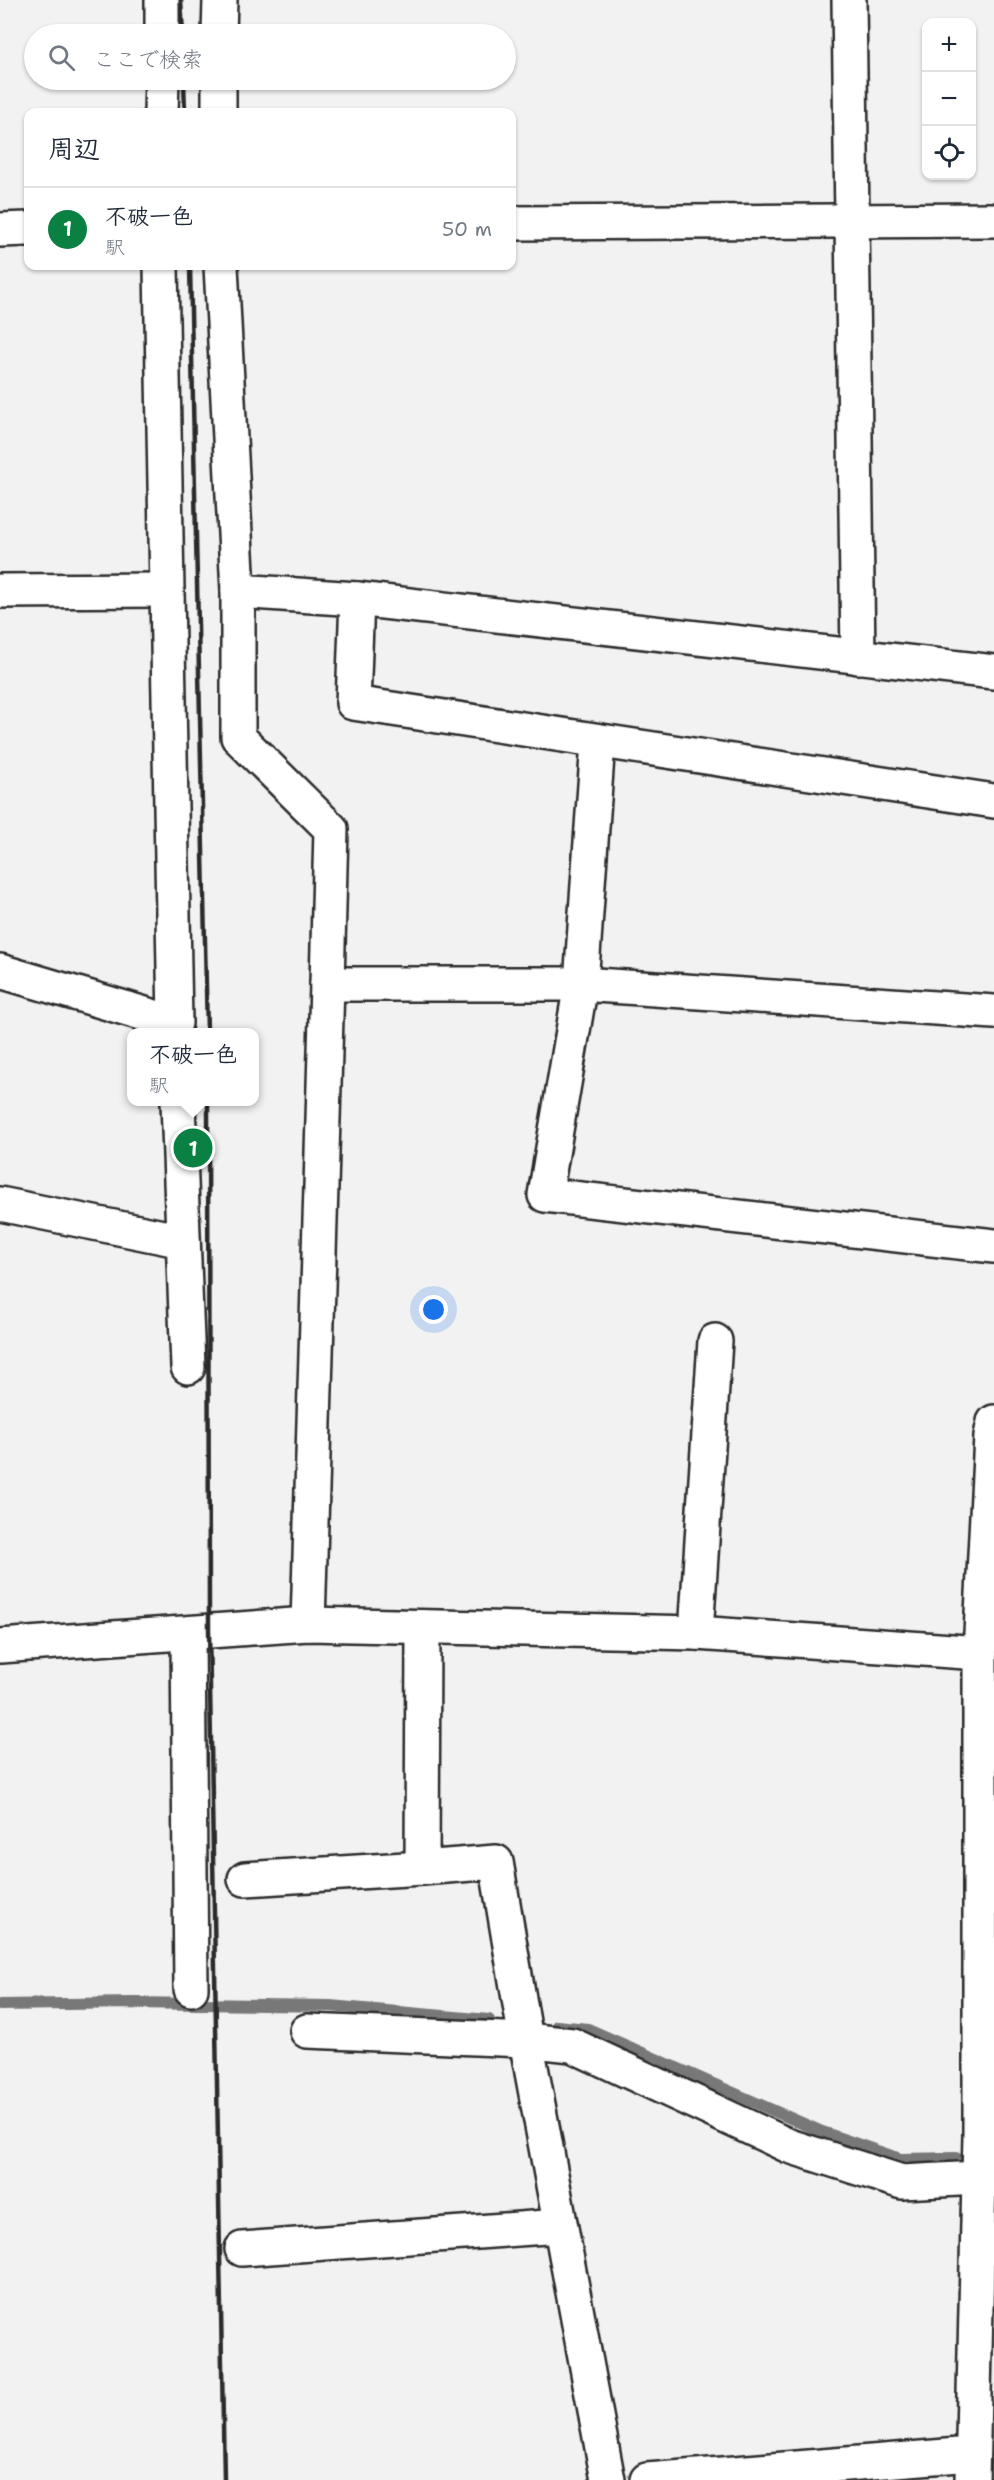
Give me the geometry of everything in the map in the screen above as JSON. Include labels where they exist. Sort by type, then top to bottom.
[{"type":"street","points":[[162,0],[162,24]]},
{"type":"street","points":[[219,0],[219,24]]},
{"type":"street","points":[[849,0],[858,657]]},
{"type":"street","points":[[161,108],[162,90]]},
{"type":"street","points":[[219,90],[219,108]]},
{"type":"street","points":[[516,223],[994,219]]},
{"type":"street","points":[[0,230],[24,229]]},
{"type":"street","points":[[0,971],[176,1028],[161,270]]},
{"type":"street","points":[[221,270],[238,591],[238,737],[331,830],[308,1624]]},
{"type":"street","points":[[0,591],[166,590]]},
{"type":"street","points":[[238,591],[357,599],[994,672]]},
{"type":"street","points":[[357,599],[353,703],[994,801]]},
{"type":"street","points":[[598,742],[581,984],[545,1195],[994,1246]]},
{"type":"street","points":[[327,984],[581,984],[994,1012]]},
{"type":"street","points":[[178,1106],[188,1367]]},
{"type":"street","points":[[0,1204],[183,1241]]},
{"type":"street","points":[[696,1633],[714,1341]]},
{"type":"street","points":[[647,2480],[971,2467],[987,2134],[980,1653],[994,1422]]},
{"type":"street","points":[[0,1647],[188,1635],[209,1629],[308,1624],[696,1633],[980,1653]]},
{"type":"street","points":[[422,1868],[423,1627]]},
{"type":"street","points":[[188,1635],[191,1989]]},
{"type":"street","points":[[245,1879],[496,1862],[526,2040],[608,2480]]},
{"type":"street","points":[[307,2031],[526,2040],[572,2045],[789,2146],[902,2182],[983,2196]]},
{"type":"street","points":[[242,2249],[560,2226]]},
{"type":"waterway","points":[[0,2005],[134,2003],[330,2006],[489,2020]]},
{"type":"waterway","points":[[557,2026],[588,2029],[822,2132],[900,2159],[956,2158]]},
{"type":"railway","points":[[181,0],[182,24]]},
{"type":"railway","points":[[184,90],[185,108]]},
{"type":"railway","points":[[190,270],[207,1028]]},
{"type":"railway","points":[[208,1106],[209,1629],[224,2480]]},
{"type":"place","name":"不破一色","points":[[193,1148]]}]
